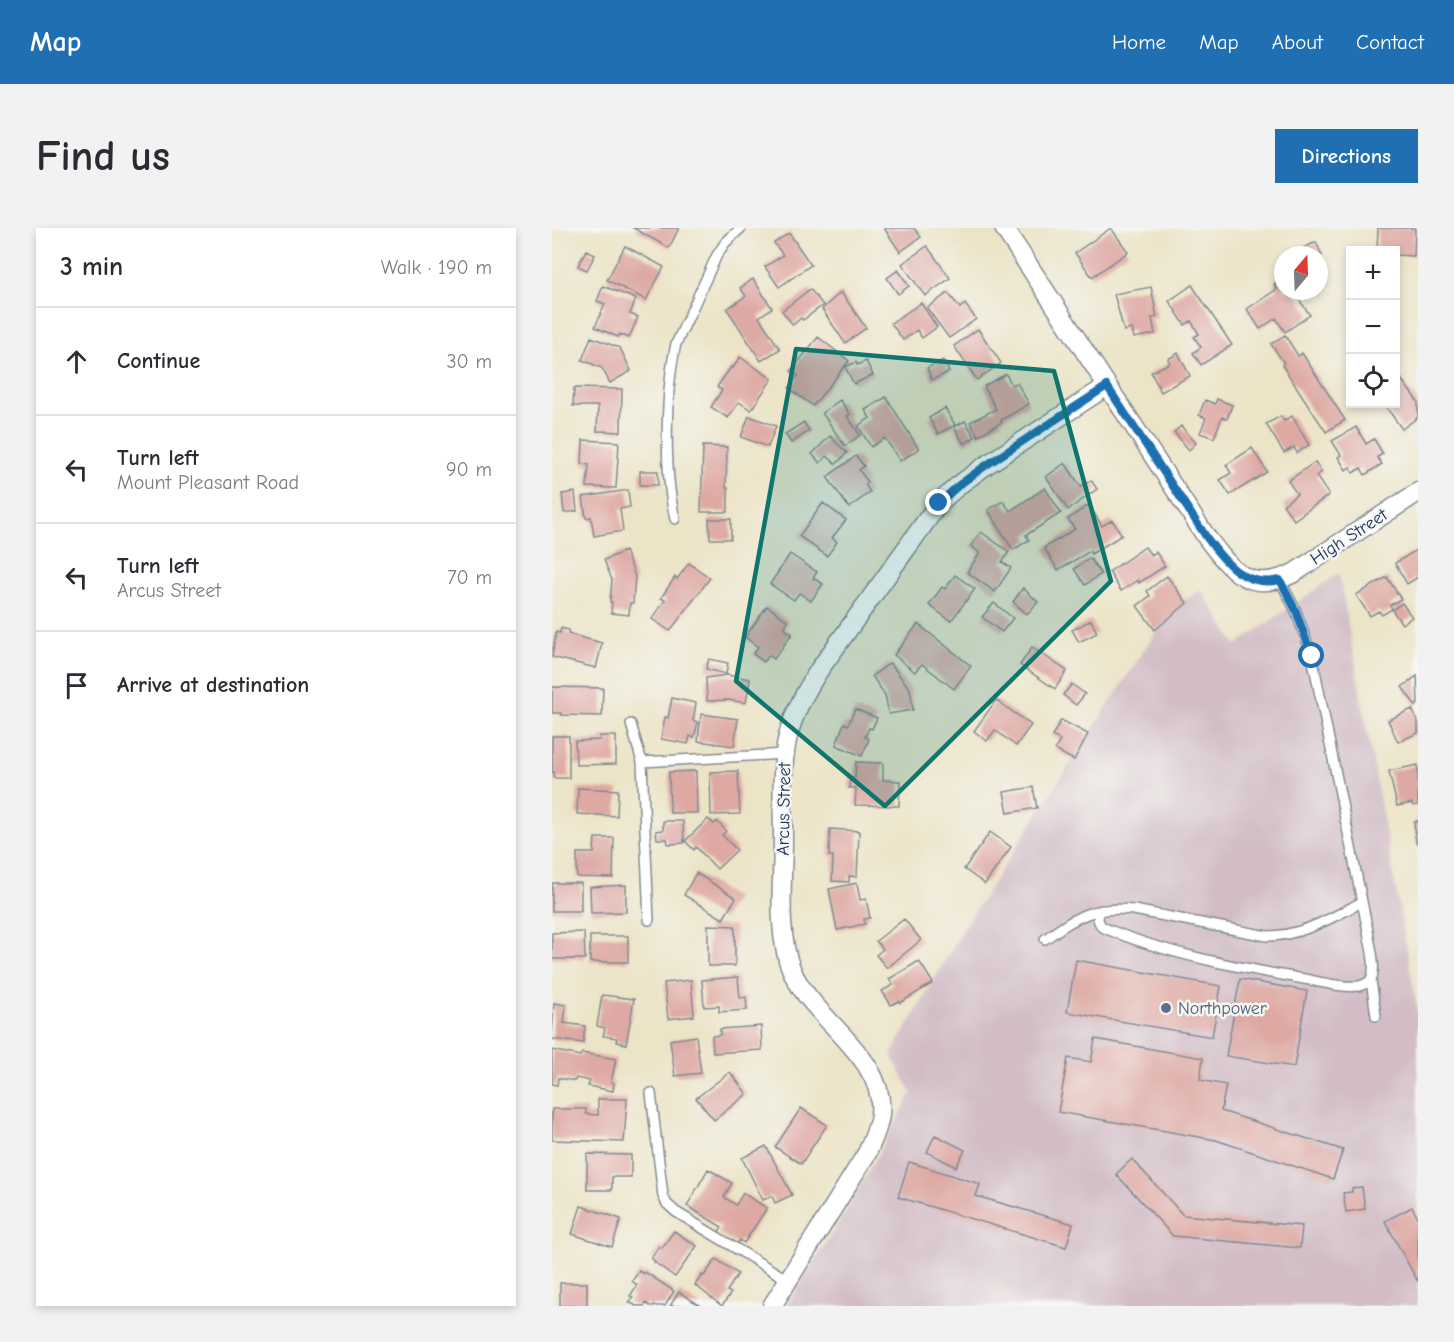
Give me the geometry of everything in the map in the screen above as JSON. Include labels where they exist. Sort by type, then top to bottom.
[{"type":"street","points":[[1004,228],[1224,561],[1245,577],[1269,582],[1280,580]]},
{"type":"street","name":"Arcus Street","points":[[772,1306],[867,1153],[876,1133],[880,1115],[878,1087],[865,1063],[806,997],[792,973],[787,957],[783,922],[785,754],[793,719],[805,692],[939,503],[985,466],[1107,386]]},
{"type":"street","name":"High Street","points":[[1280,580],[1418,492]]},
{"type":"lane","points":[[675,519],[670,492],[668,432],[671,370],[676,344],[717,255],[725,243],[741,228]]},
{"type":"lane","points":[[1280,580],[1296,611],[1312,656],[1373,963],[1371,980],[1376,1016]]},
{"type":"lane","points":[[631,724],[642,762],[649,920]]},
{"type":"lane","points":[[642,762],[785,754]]},
{"type":"lane","points":[[1045,939],[1077,917],[1115,908],[1267,936],[1284,936],[1317,925],[1362,902]]},
{"type":"lane","points":[[1101,910],[1097,916],[1102,927],[1193,956],[1275,974],[1346,986],[1365,984],[1371,980]]},
{"type":"lane","points":[[651,1093],[660,1180],[667,1204],[676,1212],[788,1280]]},
{"type":"highlighted area","points":[[796,349],[1054,371],[1111,581],[885,806],[736,681]]},
{"type":"shaded area","points":[[1339,573],[1418,1012],[1418,1306],[787,1306],[849,1206],[912,1093],[891,1055],[963,929],[1170,610],[1201,590],[1236,645]]},
{"type":"building","points":[[633,228],[679,228],[669,248]]},
{"type":"building","points":[[884,228],[914,228],[921,237],[900,252]]},
{"type":"building","points":[[1111,228],[1128,252],[1092,277],[1075,253]]},
{"type":"building","points":[[1378,228],[1415,228],[1414,256],[1400,255],[1400,246],[1377,246]]},
{"type":"building","points":[[789,233],[811,265],[779,287],[765,267],[783,255],[774,243]]},
{"type":"building","points":[[625,246],[664,267],[646,300],[607,280]]},
{"type":"building","points":[[927,246],[950,278],[925,296],[902,264]]},
{"type":"building","points":[[586,250],[595,255],[587,270],[578,266]]},
{"type":"building","points":[[898,270],[909,286],[898,294],[887,278]]},
{"type":"building","points":[[753,279],[772,308],[759,317],[780,349],[761,361],[727,309],[746,296],[740,288]]},
{"type":"building","points":[[1192,285],[1232,345],[1201,365],[1193,353],[1201,347],[1194,337],[1199,334],[1191,321],[1185,325],[1169,301]]},
{"type":"building","points":[[603,286],[636,299],[630,314],[638,317],[629,338],[620,334],[618,337],[595,327],[605,304],[597,301]]},
{"type":"building","points":[[1151,287],[1157,317],[1152,318],[1155,334],[1134,338],[1132,329],[1124,331],[1114,294]]},
{"type":"building","points":[[810,289],[823,305],[793,325],[782,311]]},
{"type":"building","points":[[1274,291],[1274,300],[1299,300],[1310,315],[1285,332],[1276,318],[1260,329],[1247,309]]},
{"type":"building","points":[[841,292],[866,328],[845,343],[822,309]]},
{"type":"building","points":[[948,293],[960,308],[965,304],[976,319],[949,338],[927,308]]},
{"type":"building","points":[[921,303],[937,327],[922,338],[917,330],[903,340],[891,323]]},
{"type":"building","points":[[978,329],[1001,363],[977,380],[954,346]]},
{"type":"building","points":[[1285,335],[1298,356],[1302,353],[1345,420],[1326,432],[1282,365],[1284,363],[1271,344]]},
{"type":"building","points":[[591,337],[620,348],[631,371],[610,383],[602,368],[582,360]]},
{"type":"building","points":[[818,337],[849,361],[813,406],[789,388],[798,376],[791,371]]},
{"type":"building","points":[[1178,353],[1190,376],[1161,392],[1151,372],[1170,363],[1168,359]]},
{"type":"building","points":[[740,357],[772,379],[751,410],[739,402],[728,418],[711,407],[722,390],[717,387]]},
{"type":"building","points":[[943,360],[949,372],[932,380],[927,368]]},
{"type":"building","points":[[866,361],[873,375],[854,384],[845,367]]},
{"type":"building","points":[[1006,374],[1012,385],[1017,383],[1029,404],[978,436],[970,422],[996,409],[984,386]]},
{"type":"building","points":[[1400,377],[1418,402],[1418,417],[1402,429],[1387,408],[1400,408]]},
{"type":"building","points":[[574,388],[622,389],[621,432],[597,431],[598,406],[573,406]]},
{"type":"building","points":[[886,397],[919,449],[900,461],[885,438],[871,447],[858,426],[870,418],[865,410]]},
{"type":"building","points":[[1217,399],[1232,405],[1227,419],[1222,417],[1214,438],[1200,433],[1206,418],[1199,415],[1205,400],[1215,404]]},
{"type":"building","points":[[840,400],[850,414],[847,416],[860,435],[845,446],[822,413]]},
{"type":"building","points":[[945,408],[955,425],[938,434],[929,418]]},
{"type":"building","points":[[749,416],[776,426],[768,447],[741,437]]},
{"type":"building","points":[[1281,416],[1284,421],[1292,416],[1309,445],[1297,453],[1294,447],[1284,453],[1266,424]]},
{"type":"building","points":[[965,421],[975,437],[964,444],[954,427]]},
{"type":"building","points":[[804,422],[809,431],[791,443],[785,434]]},
{"type":"building","points":[[1181,426],[1196,443],[1189,450],[1174,432]]},
{"type":"building","points":[[1356,427],[1366,444],[1374,439],[1383,454],[1377,457],[1382,464],[1365,475],[1361,468],[1353,473],[1350,467],[1346,470],[1338,457],[1341,455],[1332,441]]},
{"type":"building","points":[[830,436],[847,453],[836,464],[827,456],[820,463],[812,454]]},
{"type":"building","points":[[583,440],[619,442],[616,488],[587,487],[589,465],[582,464]]},
{"type":"building","points":[[703,446],[727,447],[728,512],[701,512]]},
{"type":"building","points":[[1252,448],[1267,472],[1230,495],[1220,480],[1231,473],[1226,465]]},
{"type":"building","points":[[856,456],[864,466],[859,470],[868,482],[865,484],[870,492],[849,508],[827,477]]},
{"type":"building","points":[[1315,462],[1322,472],[1316,476],[1329,495],[1294,520],[1283,505],[1297,494],[1288,481]]},
{"type":"building","points":[[1065,463],[1081,487],[1091,480],[1097,489],[1068,510],[1046,477]]},
{"type":"building","points":[[640,471],[658,471],[658,485],[640,485]]},
{"type":"building","points":[[1045,488],[1061,513],[1026,535],[1029,540],[1013,550],[988,510],[1003,501],[1010,511]]},
{"type":"building","points":[[628,490],[630,507],[620,509],[623,531],[594,536],[591,517],[586,518],[583,497]]},
{"type":"building","points":[[575,492],[577,511],[564,513],[562,494]]},
{"type":"building","points":[[823,503],[846,520],[832,538],[837,542],[827,556],[799,536]]},
{"type":"building","points":[[1089,505],[1102,526],[1112,520],[1122,535],[1058,570],[1044,548],[1075,529],[1068,519]]},
{"type":"building","points":[[709,519],[731,519],[731,539],[710,539]]},
{"type":"building","points":[[981,532],[1009,552],[1002,562],[1011,568],[995,592],[967,572],[980,553],[971,546]]},
{"type":"building","points":[[1145,547],[1151,555],[1156,552],[1165,566],[1139,583],[1138,580],[1121,591],[1109,572]]},
{"type":"building","points":[[1418,549],[1418,577],[1407,584],[1395,563]]},
{"type":"building","points":[[625,551],[635,576],[633,603],[630,603],[629,615],[611,613],[612,580],[604,560]]},
{"type":"building","points":[[790,554],[817,572],[813,578],[823,584],[811,601],[799,593],[794,600],[770,584]]},
{"type":"building","points":[[1090,558],[1101,574],[1085,585],[1074,569]]},
{"type":"building","points":[[689,563],[710,578],[670,631],[652,619],[665,600],[661,598],[675,577],[677,579]]},
{"type":"building","points":[[955,575],[975,589],[951,621],[929,605],[942,587],[945,589]]},
{"type":"building","points":[[1167,576],[1187,603],[1155,630],[1137,606],[1150,596],[1147,591]]},
{"type":"building","points":[[1387,577],[1401,599],[1390,605],[1392,609],[1382,615],[1379,611],[1370,616],[1356,595]]},
{"type":"building","points":[[1023,588],[1038,602],[1027,614],[1013,602]]},
{"type":"building","points":[[994,603],[1013,618],[1002,632],[982,617]]},
{"type":"building","points":[[1402,603],[1412,617],[1402,624],[1392,610]]},
{"type":"building","points":[[767,606],[788,621],[784,628],[792,634],[774,659],[769,655],[764,662],[753,654],[758,647],[745,637]]},
{"type":"building","points":[[1091,620],[1097,633],[1079,642],[1072,630]]},
{"type":"building","points":[[918,624],[971,666],[954,689],[922,664],[915,672],[894,655]]},
{"type":"building","points":[[561,628],[569,630],[568,634],[602,643],[596,668],[552,657],[556,632],[560,633]]},
{"type":"building","points":[[1032,647],[1067,671],[1055,689],[1020,665]]},
{"type":"building","points":[[709,659],[728,663],[726,674],[706,669]]},
{"type":"building","points":[[890,663],[910,689],[913,710],[889,714],[885,695],[872,676]]},
{"type":"building","points":[[727,675],[750,679],[746,703],[728,700],[707,701],[706,678]]},
{"type":"building","points":[[1417,676],[1418,704],[1416,706],[1402,687]]},
{"type":"building","points":[[1072,684],[1085,694],[1076,705],[1063,695]]},
{"type":"building","points":[[552,687],[603,688],[602,716],[552,713]]},
{"type":"building","points":[[672,698],[696,703],[693,721],[698,722],[694,738],[690,736],[688,744],[661,739],[665,717],[668,718]]},
{"type":"building","points":[[996,700],[1031,725],[1016,746],[995,730],[987,741],[974,731]]},
{"type":"building","points":[[855,709],[877,718],[865,737],[869,739],[862,756],[836,745],[844,723],[848,725]]},
{"type":"building","points":[[1412,709],[1418,722],[1418,733],[1398,742],[1388,720]]},
{"type":"building","points":[[701,714],[738,719],[734,746],[698,741]]},
{"type":"building","points":[[1061,720],[1088,734],[1074,760],[1055,750],[1060,740],[1052,736]]},
{"type":"building","points":[[552,736],[569,736],[569,778],[554,778]]},
{"type":"building","points":[[600,736],[616,736],[616,764],[576,765],[575,741],[600,740]]},
{"type":"building","points":[[856,762],[883,763],[883,780],[900,781],[899,806],[855,805],[856,788],[849,788],[850,778],[855,778]]},
{"type":"building","points":[[1418,765],[1418,805],[1413,806],[1412,803],[1397,806],[1389,771]]},
{"type":"building","points":[[696,771],[697,813],[670,813],[669,772]]},
{"type":"building","points":[[738,771],[740,814],[711,815],[710,772]]},
{"type":"building","points":[[1033,787],[1037,808],[1008,813],[1004,792]]},
{"type":"building","points":[[578,788],[618,790],[617,816],[577,814]]},
{"type":"building","points":[[708,819],[714,824],[717,821],[726,831],[722,835],[737,850],[717,869],[696,847],[694,850],[685,841]]},
{"type":"building","points":[[663,821],[683,821],[684,843],[668,844],[667,839],[657,839],[656,831],[663,830]]},
{"type":"building","points":[[1418,821],[1418,843],[1416,843],[1414,822]]},
{"type":"building","points":[[830,829],[859,831],[857,877],[849,876],[849,882],[832,881],[833,856],[829,856]]},
{"type":"building","points":[[990,832],[1011,847],[985,884],[964,869]]},
{"type":"building","points":[[595,838],[614,838],[613,878],[577,877],[577,853],[594,853]]},
{"type":"building","points":[[696,873],[736,898],[723,919],[684,895]]},
{"type":"building","points":[[552,883],[581,883],[581,911],[552,911]]},
{"type":"building","points":[[857,883],[860,900],[866,899],[870,918],[864,919],[865,924],[837,930],[829,889]]},
{"type":"building","points":[[626,885],[626,912],[591,913],[590,887]]},
{"type":"building","points":[[904,919],[921,940],[887,968],[876,955],[883,949],[876,941]]},
{"type":"building","points":[[708,925],[735,926],[735,966],[708,966]]},
{"type":"building","points":[[584,932],[585,959],[552,959],[552,933]]},
{"type":"building","points":[[590,936],[628,936],[628,962],[590,962]]},
{"type":"building","points":[[1076,960],[1221,986],[1212,1037],[1067,1012]]},
{"type":"building","points":[[919,961],[933,983],[900,1003],[899,1001],[891,1005],[882,991],[893,985],[889,979]]},
{"type":"building","points":[[738,977],[740,998],[746,997],[747,1010],[719,1012],[719,1006],[704,1007],[702,980]]},
{"type":"building","points":[[1240,979],[1307,991],[1294,1067],[1226,1056]]},
{"type":"building","points":[[691,980],[694,1016],[668,1019],[664,983]]},
{"type":"building","points":[[602,995],[634,999],[626,1044],[616,1042],[617,1038],[603,1036],[605,1028],[597,1026]]},
{"type":"building","points":[[554,1003],[566,1005],[564,1023],[585,1026],[583,1043],[552,1039]]},
{"type":"building","points":[[761,1026],[762,1050],[713,1053],[712,1036],[720,1035],[720,1029]]},
{"type":"building","points":[[696,1036],[701,1073],[675,1076],[670,1040]]},
{"type":"building","points":[[1095,1039],[1203,1058],[1200,1080],[1226,1085],[1221,1111],[1343,1150],[1333,1179],[1216,1140],[1058,1112],[1068,1058],[1091,1062]]},
{"type":"building","points":[[552,1050],[580,1056],[582,1053],[616,1059],[611,1082],[614,1083],[613,1091],[588,1086],[590,1081],[576,1078],[575,1081],[558,1078],[557,1085],[552,1084]]},
{"type":"building","points":[[730,1072],[747,1094],[714,1120],[696,1098]]},
{"type":"building","points":[[598,1099],[627,1099],[624,1142],[552,1140],[552,1109],[586,1109],[586,1114],[598,1115]]},
{"type":"building","points":[[801,1108],[827,1125],[801,1164],[775,1147]]},
{"type":"building","points":[[935,1135],[965,1150],[956,1167],[927,1152]]},
{"type":"building","points":[[766,1146],[792,1195],[775,1203],[772,1196],[763,1200],[742,1158]]},
{"type":"building","points":[[587,1154],[631,1155],[631,1177],[612,1177],[612,1190],[587,1190]]},
{"type":"building","points":[[1132,1159],[1183,1215],[1302,1226],[1300,1248],[1173,1236],[1116,1174]]},
{"type":"building","points":[[909,1162],[980,1184],[976,1196],[1073,1224],[1066,1247],[898,1197]]},
{"type":"building","points":[[708,1169],[732,1183],[724,1197],[736,1205],[743,1193],[767,1208],[744,1243],[740,1240],[737,1244],[718,1233],[722,1227],[687,1206]]},
{"type":"building","points":[[1362,1187],[1365,1209],[1346,1212],[1343,1193],[1352,1192],[1352,1188]]},
{"type":"building","points":[[581,1206],[621,1219],[612,1247],[572,1234]]},
{"type":"building","points":[[1412,1207],[1418,1218],[1418,1282],[1385,1221]]},
{"type":"building","points":[[674,1231],[697,1246],[675,1277],[651,1258],[659,1246],[662,1248]]},
{"type":"building","points":[[716,1259],[738,1274],[727,1291],[731,1293],[722,1306],[695,1285]]},
{"type":"building","points":[[639,1271],[644,1274],[645,1272],[674,1291],[665,1306],[650,1306],[646,1303],[644,1306],[636,1306],[629,1302],[637,1285],[632,1281]]},
{"type":"building","points":[[560,1283],[587,1283],[587,1306],[560,1306]]},
{"type":"building","points":[[679,1292],[701,1306],[670,1306]]},
{"type":"place","name":"Northpower","points":[[1166,1008]]},
{"type":"route","points":[[939,503],[985,466],[1107,386],[1224,561],[1245,577],[1269,582],[1280,580],[1296,611],[1312,656]]}]
